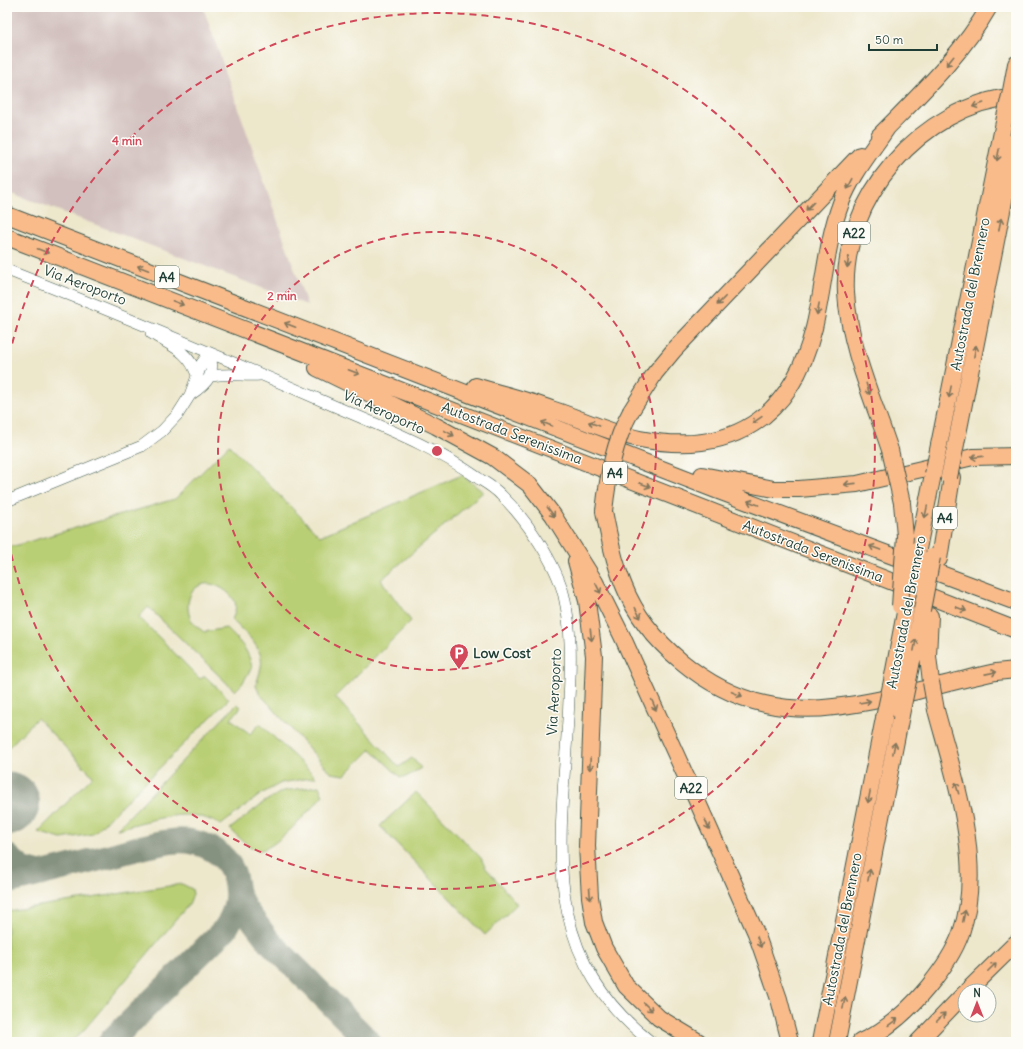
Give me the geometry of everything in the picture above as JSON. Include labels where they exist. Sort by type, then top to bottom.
[{"type":"highway","points":[[989,7],[978,27],[942,71],[674,350],[655,373],[622,427],[614,448],[604,511],[613,555],[624,588],[642,620],[662,645],[679,661],[708,680],[736,694],[765,704],[797,708],[834,707],[875,700],[996,672],[1016,670]]},
{"type":"highway","name":"Autostrada del Brennero","points":[[837,1042],[901,714],[926,610],[936,558],[945,476],[939,445],[1006,117],[1013,93],[1016,64]]},
{"type":"highway","name":"A22","points":[[904,604],[905,536],[902,503],[890,450],[863,372],[848,310],[847,274],[853,235],[864,208],[880,180],[909,146],[936,126],[962,112],[1013,93]]},
{"type":"highway","points":[[327,339],[549,408],[640,439],[693,444],[722,439],[748,427],[765,415],[778,403],[795,381],[808,350],[815,327],[832,230],[841,202],[851,181],[887,128]]},
{"type":"highway","name":"Autostrada del Brennero","points":[[821,1039],[892,681],[904,604],[918,549],[955,451],[1016,140]]},
{"type":"highway","name":"Autostrada Serenissima","points":[[7,215],[635,458],[1016,602]]},
{"type":"highway","name":"Autostrada Serenissima","points":[[7,237],[1016,630]]},
{"type":"highway","name":"A4","points":[[213,317],[436,426],[493,457],[530,485],[553,514],[571,542]]},
{"type":"highway","points":[[635,458],[727,481],[774,489],[799,489],[857,484],[973,457],[1016,456]]},
{"type":"highway","points":[[571,542],[587,601],[594,656],[588,846],[590,897],[594,922],[604,948],[626,986],[659,1018],[699,1042]]},
{"type":"highway","name":"A22","points":[[571,542],[595,582],[622,636],[756,933],[779,999],[790,1042]]},
{"type":"highway","points":[[860,1042],[873,1037],[910,1010],[941,971],[961,933],[969,895],[968,851],[962,806],[936,710],[928,656],[926,610]]},
{"type":"highway","points":[[975,983],[1016,943]]},
{"type":"highway","points":[[918,1042],[957,1001]]},
{"type":"street","name":"Via Aeroporto","points":[[7,270],[127,317],[210,352],[452,459],[500,494],[524,521],[546,553],[564,594],[572,643],[568,734],[561,826],[560,867],[565,906],[574,940],[591,974],[611,1005],[651,1042]]},
{"type":"street","points":[[127,317],[166,343],[182,351],[192,362],[197,375]]},
{"type":"street","points":[[7,501],[142,446],[162,431],[178,414],[190,395],[202,364],[210,352]]},
{"type":"street","points":[[190,395],[202,387],[211,376],[213,366],[210,352]]},
{"type":"street","points":[[211,376],[224,373],[244,376],[263,375]]},
{"type":"shaded area","points":[[7,7],[203,7],[307,305],[7,191]]},
{"type":"green space","points":[[229,445],[320,536],[462,475],[483,492],[381,580],[411,621],[335,697],[399,767],[412,758],[421,768],[406,777],[400,777],[371,749],[345,775],[331,773],[260,694],[256,686],[261,667],[260,653],[248,635],[232,620],[236,606],[233,598],[218,586],[204,584],[198,586],[190,595],[188,607],[191,619],[195,625],[204,632],[226,628],[242,645],[248,655],[252,667],[242,684],[235,691],[148,607],[139,617],[200,679],[205,676],[229,699],[93,834],[61,839],[38,832],[93,776],[37,718],[7,749],[7,548],[175,499]]},
{"type":"green space","points":[[237,704],[241,707],[231,719],[250,734],[260,724],[316,777],[281,783],[261,794],[221,825],[201,817],[180,815],[117,829]]},
{"type":"green space","points":[[319,786],[323,796],[282,838],[264,849],[257,850],[250,846],[230,829],[264,802],[283,791]]},
{"type":"green space","points":[[416,792],[481,858],[485,867],[517,904],[485,935],[380,826]]},
{"type":"green space","points":[[182,884],[192,889],[193,894],[189,904],[84,1030],[71,1042],[7,1042],[7,911]]},
{"type":"taxiway","points":[[7,882],[159,843],[176,841],[202,844],[224,858],[229,865],[235,880],[237,894],[233,915],[226,928],[110,1042]]},
{"type":"taxiway","points":[[7,856],[22,869],[40,874]]},
{"type":"taxiway","points":[[237,892],[244,908],[268,940],[369,1042]]},
{"type":"place","name":"Low Cost","points":[[459,670]]}]
